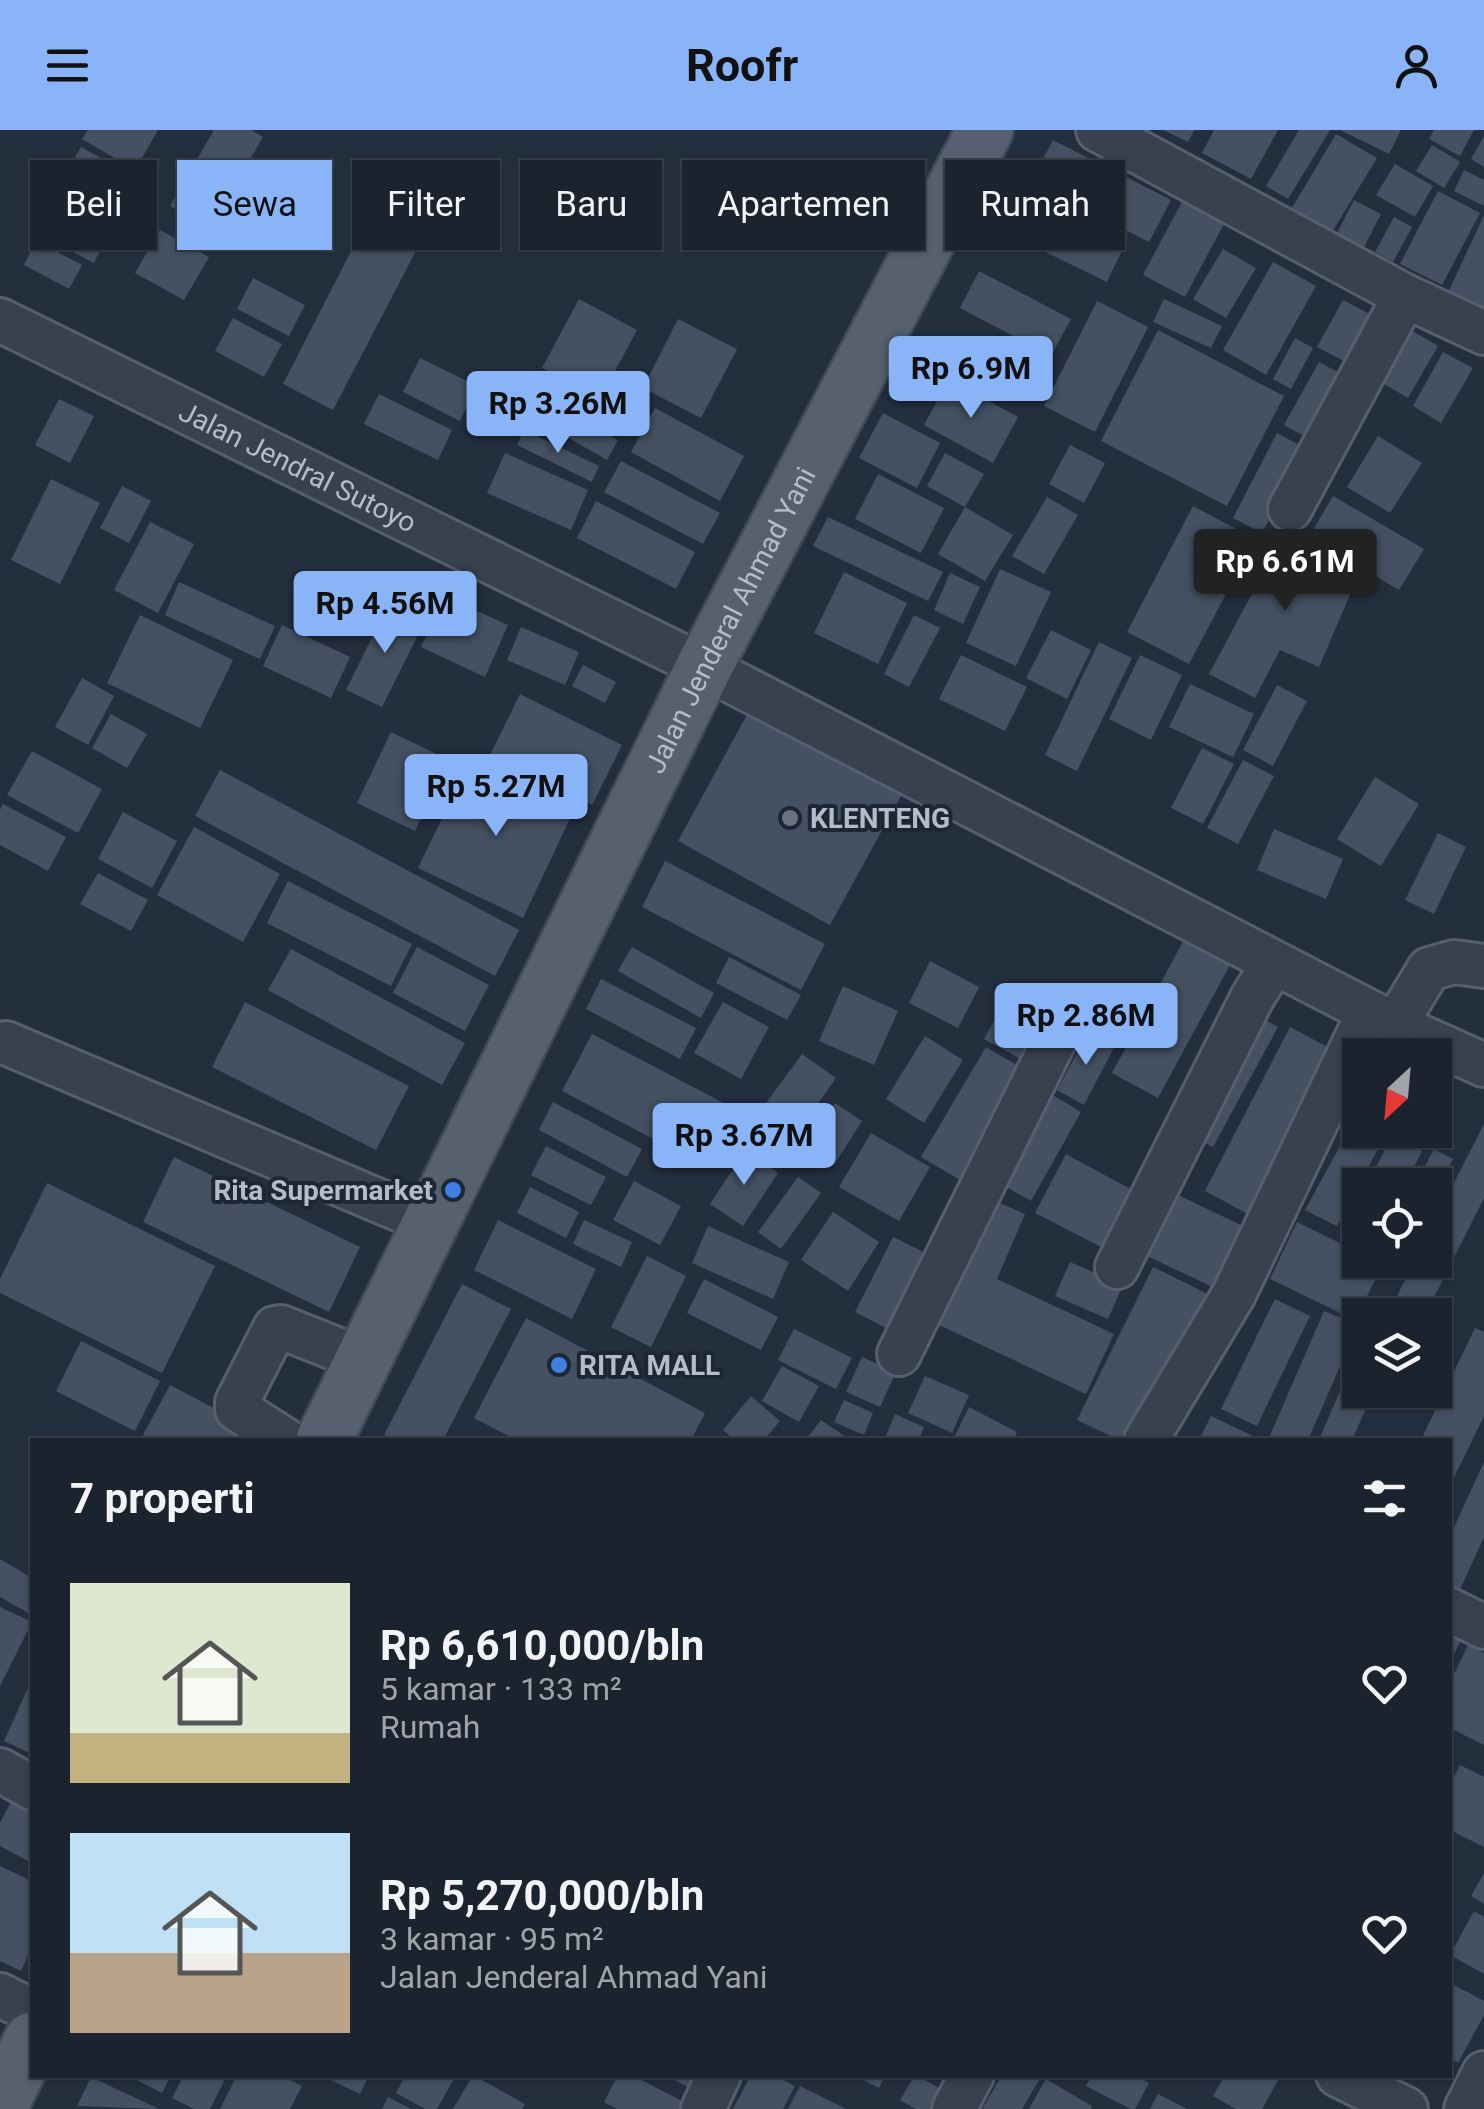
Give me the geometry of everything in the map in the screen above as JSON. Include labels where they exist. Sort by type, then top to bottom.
[{"type":"main road","name":"Jalan Jenderal Ahmad Yani","points":[[325,1438],[704,667],[985,130]]},
{"type":"main road","points":[[0,2106],[30,2044]]},
{"type":"street","points":[[1098,130],[1405,296],[1484,333]]},
{"type":"street","points":[[1290,509],[1405,296]]},
{"type":"street","name":"Jalan Jendral Sutoyo","points":[[0,320],[704,667],[1274,963],[1484,1066]]},
{"type":"street","points":[[1147,1438],[1234,1294],[1382,1018],[1429,969],[1454,962],[1484,966]]},
{"type":"street","points":[[1117,1267],[1252,998],[1274,963]]},
{"type":"street","points":[[899,1354],[1066,1017]]},
{"type":"street","points":[[6,1042],[431,1223]]},
{"type":"street","points":[[281,1438],[236,1409],[275,1328],[364,1360]]},
{"type":"street","points":[[1452,1611],[1484,1627]]},
{"type":"street","points":[[0,1770],[30,1787]]},
{"type":"street","points":[[0,1994],[30,2010]]},
{"type":"street","points":[[1466,2109],[1484,2073]]},
{"type":"street","points":[[703,2109],[718,2078]]},
{"type":"street","points":[[954,2109],[970,2078]]},
{"type":"street","points":[[1344,2078],[1406,2109]]},
{"type":"building","points":[[88,130],[158,130],[141,160],[118,160],[82,139]]},
{"type":"building","points":[[214,130],[251,130],[263,137],[250,160],[197,160]]},
{"type":"building","points":[[1163,130],[1194,130],[1188,142]]},
{"type":"building","points":[[1214,130],[1278,130],[1251,179],[1202,153]]},
{"type":"building","points":[[1299,130],[1330,130],[1288,199],[1266,186]]},
{"type":"building","points":[[1340,130],[1401,130],[1389,154]]},
{"type":"building","points":[[1434,130],[1474,130],[1460,156],[1429,139]]},
{"type":"building","points":[[1336,134],[1377,158],[1332,232],[1292,208]]},
{"type":"building","points":[[1484,136],[1484,167],[1471,159]]},
{"type":"building","points":[[1053,140],[1092,160],[1042,160]]},
{"type":"building","points":[[1432,145],[1460,162],[1444,188],[1416,171]]},
{"type":"building","points":[[81,147],[104,160],[74,160]]},
{"type":"building","points":[[1395,164],[1433,186],[1415,217],[1376,195]]},
{"type":"building","points":[[1464,170],[1484,180],[1484,206],[1454,191]]},
{"type":"building","points":[[1125,177],[1171,200],[1149,242],[1125,230]]},
{"type":"building","points":[[1438,191],[1480,213],[1442,285],[1400,264]]},
{"type":"building","points":[[1184,198],[1226,220],[1185,297],[1143,275]]},
{"type":"building","points":[[1354,200],[1381,214],[1362,251],[1335,237]]},
{"type":"building","points":[[1484,215],[1484,315],[1446,297]]},
{"type":"building","points":[[1394,217],[1412,227],[1393,262],[1375,252]]},
{"type":"building","points":[[160,230],[177,239],[177,250],[196,250],[209,257],[184,300],[135,273],[148,250],[157,250]]},
{"type":"building","points":[[352,249],[416,250],[333,410],[283,384]]},
{"type":"building","points":[[1223,249],[1256,268],[1226,318],[1193,299]]},
{"type":"building","points":[[32,250],[53,250],[82,265],[69,289],[24,265]]},
{"type":"building","points":[[69,250],[100,250],[94,263]]},
{"type":"building","points":[[1041,250],[1122,250],[1107,282]]},
{"type":"building","points":[[1273,262],[1316,286],[1266,375],[1223,350]]},
{"type":"building","points":[[979,271],[1071,319],[1051,356],[960,308]]},
{"type":"building","points":[[253,278],[305,305],[289,336],[237,309]]},
{"type":"building","points":[[579,299],[637,330],[600,399],[542,368]]},
{"type":"building","points":[[1164,299],[1222,326],[1211,348],[1153,322]]},
{"type":"building","points":[[1343,300],[1383,321],[1357,368],[1317,347]]},
{"type":"building","points":[[1097,301],[1148,327],[1095,432],[1044,406]]},
{"type":"building","points":[[233,318],[282,344],[264,377],[215,351]]},
{"type":"building","points":[[678,319],[737,349],[701,418],[643,388]]},
{"type":"building","points":[[1404,326],[1438,346],[1408,398],[1374,378]]},
{"type":"building","points":[[1158,330],[1284,396],[1227,506],[1101,441]]},
{"type":"building","points":[[1295,338],[1313,348],[1291,389],[1273,379]]},
{"type":"building","points":[[1443,352],[1473,368],[1441,423],[1413,406]]},
{"type":"building","points":[[420,358],[477,386],[460,421],[403,392]]},
{"type":"building","points":[[1319,362],[1349,378],[1315,442],[1284,425]]},
{"type":"building","points":[[949,379],[1018,417],[993,463],[924,425]]},
{"type":"building","points":[[379,394],[452,430],[438,460],[364,424]]},
{"type":"building","points":[[59,399],[94,416],[70,463],[35,445]]},
{"type":"building","points":[[550,401],[618,440],[607,460],[539,421]]},
{"type":"building","points":[[655,408],[744,456],[720,501],[631,452]]},
{"type":"building","points":[[883,413],[940,443],[917,488],[859,458]]},
{"type":"building","points":[[524,430],[599,466],[592,482],[517,445]]},
{"type":"building","points":[[1277,433],[1307,449],[1262,533],[1233,518]]},
{"type":"building","points":[[1378,436],[1422,463],[1390,513],[1347,487]]},
{"type":"building","points":[[1070,445],[1105,463],[1084,503],[1049,484]]},
{"type":"building","points":[[505,453],[588,490],[571,530],[487,493]]},
{"type":"building","points":[[945,453],[984,474],[965,507],[927,486]]},
{"type":"building","points":[[621,461],[720,513],[703,544],[604,492]]},
{"type":"building","points":[[878,474],[944,508],[921,553],[855,519]]},
{"type":"building","points":[[51,479],[100,503],[60,584],[11,560]]},
{"type":"building","points":[[122,486],[151,501],[129,543],[100,528]]},
{"type":"building","points":[[1333,496],[1424,549],[1399,590],[1309,537]]},
{"type":"building","points":[[1047,497],[1078,515],[1044,574],[1012,556]]},
{"type":"building","points":[[596,501],[695,552],[676,589],[577,538]]},
{"type":"building","points":[[1193,506],[1255,539],[1189,664],[1127,632]]},
{"type":"building","points":[[965,507],[1013,535],[985,581],[938,554]]},
{"type":"building","points":[[828,517],[943,572],[928,601],[813,546]]},
{"type":"building","points":[[150,522],[194,544],[158,613],[114,590]]},
{"type":"building","points":[[1287,528],[1333,552],[1325,567],[1356,581],[1319,667],[1280,650],[1255,698],[1209,674]]},
{"type":"building","points":[[1000,569],[1051,592],[1016,666],[966,643]]},
{"type":"building","points":[[844,572],[907,603],[878,664],[814,633]]},
{"type":"building","points":[[950,573],[980,587],[963,624],[934,610]]},
{"type":"building","points":[[179,582],[275,626],[260,659],[165,615]]},
{"type":"building","points":[[444,596],[508,625],[485,677],[421,647]]},
{"type":"building","points":[[388,605],[424,623],[382,707],[346,690]]},
{"type":"building","points":[[140,615],[233,660],[200,728],[107,683]]},
{"type":"building","points":[[914,615],[940,628],[909,687],[884,674]]},
{"type":"building","points":[[282,625],[350,657],[331,698],[263,666]]},
{"type":"building","points":[[521,627],[579,652],[565,685],[507,660]]},
{"type":"building","points":[[1051,630],[1091,650],[1067,699],[1026,678]]},
{"type":"building","points":[[1099,642],[1132,658],[1077,771],[1045,755]]},
{"type":"building","points":[[961,655],[1027,687],[1005,731],[939,699]]},
{"type":"building","points":[[1140,655],[1182,675],[1151,740],[1109,719]]},
{"type":"building","points":[[583,665],[616,682],[605,703],[572,686]]},
{"type":"building","points":[[82,678],[114,696],[88,745],[55,727]]},
{"type":"building","points":[[1190,684],[1254,714],[1233,757],[1169,727]]},
{"type":"building","points":[[1277,685],[1307,701],[1273,766],[1243,750]]},
{"type":"building","points":[[520,694],[622,745],[592,805],[490,755]]},
{"type":"building","name":"KLENTENG","points":[[749,711],[902,794],[830,925],[678,841]]},
{"type":"building","points":[[111,714],[147,734],[127,768],[92,748]]},
{"type":"building","points":[[391,732],[449,760],[415,831],[357,803]]},
{"type":"building","points":[[1202,748],[1234,764],[1203,824],[1171,808]]},
{"type":"building","points":[[32,751],[102,789],[78,833],[7,795]]},
{"type":"building","points":[[470,760],[574,810],[523,918],[418,868]]},
{"type":"building","points":[[1243,760],[1274,776],[1238,844],[1207,828]]},
{"type":"building","points":[[220,770],[519,930],[495,976],[195,816]]},
{"type":"building","points":[[1375,777],[1419,804],[1381,866],[1337,839]]},
{"type":"building","points":[[3,804],[66,837],[48,871],[0,845]]},
{"type":"building","points":[[123,812],[177,841],[152,888],[98,859]]},
{"type":"building","points":[[194,827],[280,874],[243,942],[157,895]]},
{"type":"building","points":[[1274,829],[1343,859],[1326,899],[1257,870]]},
{"type":"building","points":[[1438,833],[1466,847],[1434,914],[1405,900]]},
{"type":"building","points":[[665,861],[825,944],[801,990],[642,907]]},
{"type":"building","points":[[98,873],[148,900],[131,931],[80,904]]},
{"type":"building","points":[[288,881],[412,944],[391,986],[267,923]]},
{"type":"building","points":[[1185,938],[1231,963],[1158,1098],[1112,1073]]},
{"type":"building","points":[[417,947],[489,985],[465,1031],[393,993]]},
{"type":"building","points":[[632,947],[714,993],[701,1018],[618,971]]},
{"type":"building","points":[[291,949],[465,1043],[442,1085],[268,990]]},
{"type":"building","points":[[729,957],[801,995],[787,1020],[716,983]]},
{"type":"building","points":[[930,961],[979,987],[958,1028],[909,1003]]},
{"type":"building","points":[[601,979],[696,1028],[680,1059],[586,1009]]},
{"type":"building","points":[[843,986],[898,1011],[874,1065],[819,1041]]},
{"type":"building","points":[[1007,996],[1051,1020],[1028,1063],[984,1039]]},
{"type":"building","points":[[245,1002],[409,1086],[376,1150],[212,1067]]},
{"type":"building","points":[[723,1002],[769,1027],[741,1079],[694,1053]]},
{"type":"building","points":[[1253,1013],[1278,1027],[1213,1147],[1187,1133]]},
{"type":"building","points":[[1290,1027],[1335,1051],[1248,1214],[1205,1191]]},
{"type":"building","points":[[1089,1031],[1115,1046],[1084,1105],[1057,1090]]},
{"type":"building","points":[[592,1034],[737,1110],[707,1167],[562,1091]]},
{"type":"building","points":[[925,1036],[963,1060],[924,1123],[886,1099]]},
{"type":"building","points":[[986,1047],[1025,1070],[960,1180],[921,1157]]},
{"type":"building","points":[[802,1054],[836,1078],[798,1132],[763,1107]]},
{"type":"building","points":[[1051,1094],[1081,1112],[1031,1201],[1001,1184]]},
{"type":"building","points":[[553,1102],[642,1149],[627,1177],[539,1130]]},
{"type":"building","points":[[835,1103],[862,1121],[834,1165],[807,1147]]},
{"type":"building","points":[[1484,1124],[1484,1198],[1452,1261],[1452,1187]]},
{"type":"building","points":[[871,1133],[930,1167],[899,1221],[839,1187]]},
{"type":"building","points":[[1342,1142],[1342,1148],[1378,1148],[1368,1168],[1342,1168],[1342,1217],[1337,1226],[1305,1210]]},
{"type":"building","points":[[546,1146],[606,1177],[591,1205],[531,1175]]},
{"type":"building","points":[[1386,1148],[1422,1151],[1414,1168],[1376,1168]]},
{"type":"building","points":[[1434,1149],[1453,1159],[1448,1168],[1424,1168]]},
{"type":"building","points":[[745,1151],[778,1173],[743,1226],[710,1204]]},
{"type":"building","points":[[1066,1154],[1145,1197],[1115,1254],[1035,1213]]},
{"type":"building","points":[[174,1157],[360,1247],[329,1312],[143,1222]]},
{"type":"building","points":[[798,1177],[821,1193],[781,1249],[758,1232]]},
{"type":"building","points":[[634,1181],[681,1206],[660,1245],[613,1220]]},
{"type":"building","points":[[47,1183],[215,1266],[162,1373],[0,1293],[0,1279]]},
{"type":"building","points":[[530,1187],[579,1212],[566,1238],[517,1213]]},
{"type":"building","points":[[1176,1194],[1245,1227],[1217,1289],[1147,1256]]},
{"type":"building","points":[[986,1197],[1025,1214],[997,1279],[1114,1334],[1086,1394],[922,1317]]},
{"type":"building","points":[[833,1212],[879,1242],[848,1291],[801,1260]]},
{"type":"building","points":[[498,1220],[596,1269],[572,1319],[474,1270]]},
{"type":"building","points":[[584,1220],[632,1242],[621,1267],[573,1244]]},
{"type":"building","points":[[1297,1222],[1342,1244],[1342,1278],[1376,1278],[1366,1298],[1342,1298],[1342,1314],[1270,1279]]},
{"type":"building","points":[[708,1226],[789,1262],[773,1299],[692,1263]]},
{"type":"building","points":[[893,1237],[927,1254],[890,1330],[855,1312]]},
{"type":"building","points":[[647,1256],[686,1276],[651,1347],[611,1327]]},
{"type":"building","points":[[1070,1262],[1123,1285],[1108,1319],[1055,1296]]},
{"type":"building","points":[[1153,1267],[1212,1296],[1141,1438],[1115,1438],[1077,1420]]},
{"type":"building","points":[[1406,1278],[1444,1278],[1434,1298],[1396,1298]]},
{"type":"building","points":[[704,1279],[778,1317],[761,1350],[687,1313]]},
{"type":"building","points":[[462,1284],[511,1309],[444,1438],[384,1435]]},
{"type":"building","points":[[1275,1299],[1310,1316],[1257,1426],[1221,1409]]},
{"type":"building","points":[[1324,1311],[1342,1318],[1342,1362],[1309,1438],[1269,1438]]},
{"type":"building","name":"RITA MALL","points":[[526,1318],[705,1413],[692,1438],[512,1438],[474,1418]]},
{"type":"building","points":[[1475,1328],[1484,1332],[1484,1416],[1452,1482],[1452,1438],[1422,1438],[1436,1408],[1452,1408],[1452,1376]]},
{"type":"building","points":[[794,1329],[852,1358],[836,1389],[778,1360]]},
{"type":"building","points":[[81,1341],[160,1381],[135,1431],[56,1391]]},
{"type":"building","points":[[862,1357],[896,1372],[880,1407],[846,1392]]},
{"type":"building","points":[[782,1366],[819,1386],[799,1422],[762,1401]]},
{"type":"building","points":[[925,1376],[969,1395],[952,1433],[908,1413]]},
{"type":"building","points":[[170,1385],[244,1424],[236,1438],[142,1437]]},
{"type":"building","points":[[1342,1386],[1342,1408],[1366,1408],[1353,1438],[1320,1438]]},
{"type":"building","points":[[751,1396],[780,1421],[766,1438],[733,1438],[723,1430]]},
{"type":"building","points":[[844,1400],[873,1413],[864,1435],[834,1422]]},
{"type":"building","points":[[969,1407],[1017,1432],[1014,1438],[954,1438]]},
{"type":"building","points":[[895,1414],[924,1427],[920,1438],[885,1438]]},
{"type":"building","points":[[1211,1416],[1255,1437],[1255,1438],[1200,1438]]},
{"type":"building","points":[[821,1420],[846,1437],[845,1438],[808,1438]]},
{"type":"building","points":[[1484,1462],[1484,1537],[1453,1605],[1452,1532]]},
{"type":"building","points":[[0,1559],[30,1577],[30,1614],[0,1597]]},
{"type":"building","points":[[0,1607],[30,1621],[30,1626],[0,1686]]},
{"type":"building","points":[[1452,1622],[1466,1629],[1452,1659]]},
{"type":"building","points":[[1468,1645],[1484,1653],[1484,1745],[1452,1729],[1452,1678]]},
{"type":"building","points":[[30,1683],[30,1753],[4,1741]]},
{"type":"building","points":[[1460,1765],[1484,1777],[1484,1847],[1452,1831],[1452,1781]]},
{"type":"building","points":[[12,1800],[30,1810],[30,1862],[0,1846],[0,1823]]},
{"type":"building","points":[[0,1866],[30,1880],[30,1951],[21,1971],[0,1961]]},
{"type":"building","points":[[1484,1873],[1484,1904],[1471,1896]]},
{"type":"building","points":[[1474,1911],[1484,1917],[1484,1974],[1452,1956]]},
{"type":"building","points":[[1452,1984],[1484,2001],[1484,2015],[1458,2063],[1452,2059]]},
{"type":"building","points":[[93,2078],[159,2109],[77,2106]]},
{"type":"building","points":[[133,2078],[170,2078],[162,2093]]},
{"type":"building","points":[[182,2078],[224,2081],[210,2109],[194,2109],[172,2098]]},
{"type":"building","points":[[236,2078],[286,2078],[302,2086],[290,2109],[220,2109]]},
{"type":"building","points":[[326,2078],[368,2078],[360,2094]]},
{"type":"building","points":[[404,2078],[454,2078],[437,2109],[425,2109],[396,2093]]},
{"type":"building","points":[[471,2078],[478,2078],[525,2104],[522,2109],[453,2109]]},
{"type":"building","points":[[616,2078],[638,2078],[697,2109],[617,2109],[604,2102]]},
{"type":"building","points":[[671,2078],[692,2078],[688,2087]]},
{"type":"building","points":[[749,2078],[780,2078],[795,2086],[783,2109],[733,2109]]},
{"type":"building","points":[[860,2078],[884,2078],[879,2088]]},
{"type":"building","points":[[913,2078],[951,2094],[942,2109],[916,2109],[900,2100]]},
{"type":"building","points":[[1000,2078],[1040,2078],[1022,2109],[982,2109]]},
{"type":"building","points":[[1090,2078],[1140,2078],[1149,2083],[1135,2109],[1086,2086]]},
{"type":"building","points":[[1223,2078],[1279,2078],[1262,2109],[1236,2109],[1213,2096]]},
{"type":"building","points":[[1046,2079],[1092,2106],[1091,2109],[1029,2109]]},
{"type":"building","points":[[800,2086],[846,2109],[788,2109]]},
{"type":"building","points":[[1158,2094],[1187,2109],[1150,2109]]},
{"type":"building","points":[[388,2097],[411,2109],[382,2109]]},
{"type":"place","name":"KLENTENG","points":[[790,818]]},
{"type":"place","name":"Rita Supermarket","points":[[453,1190]]},
{"type":"place","name":"RITA MALL","points":[[559,1365]]}]
